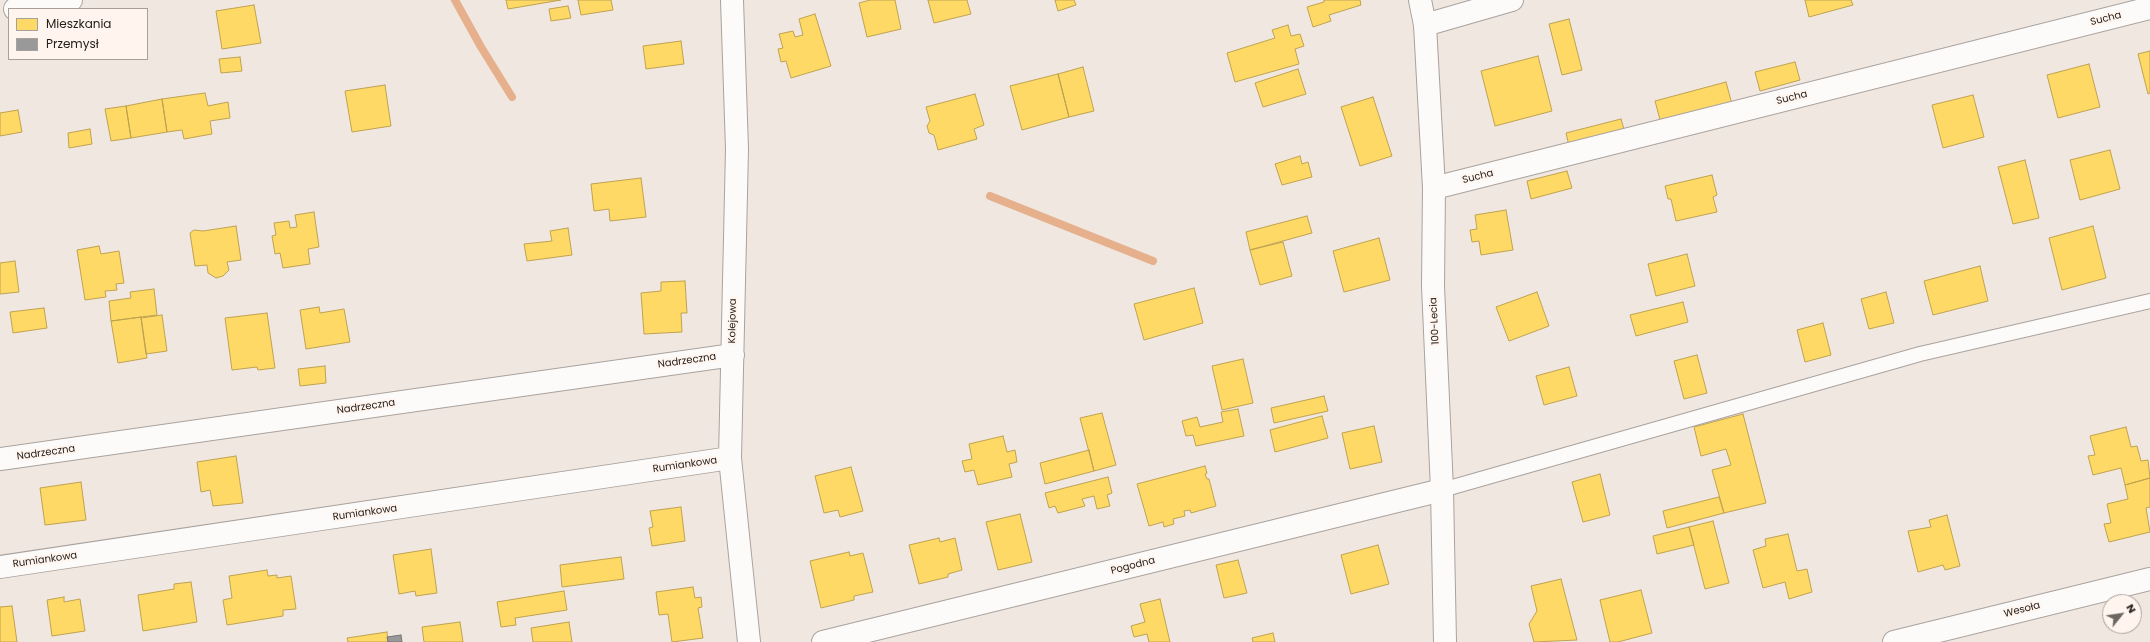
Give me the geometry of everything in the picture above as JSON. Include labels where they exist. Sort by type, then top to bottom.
[{"type":"street","points":[[21,8],[71,0]]},
{"type":"street","name":"Kolejowa","points":[[732,0],[737,149],[730,458],[749,642]]},
{"type":"street","name":"100-Lecia","points":[[1420,0],[1425,25],[1434,188],[1433,286],[1442,490],[1445,642]]},
{"type":"street","points":[[1425,25],[1512,0]]},
{"type":"street","name":"Sucha","points":[[1434,188],[2150,8]]},
{"type":"street","name":"Nadrzeczna","points":[[0,459],[733,355]]},
{"type":"street","name":"Rumiankowa","points":[[0,567],[730,458]]},
{"type":"street","name":"Pogodna","points":[[823,642],[1442,490]]},
{"type":"street","name":"Wesoła","points":[[1894,642],[2150,579]]},
{"type":"lane","points":[[1442,490],[1920,354],[2150,301]]},
{"type":"building: Mieszkania","points":[[506,0],[561,0],[508,9]]},
{"type":"building: Mieszkania","points":[[578,0],[611,0],[613,10],[581,15]]},
{"type":"building: Mieszkania","points":[[870,0],[895,0],[901,29],[867,37],[859,3]]},
{"type":"building: Mieszkania","points":[[928,0],[967,0],[971,14],[934,23]]},
{"type":"building: Mieszkania","points":[[1055,0],[1074,0],[1076,5],[1058,11]]},
{"type":"building: Mieszkania","points":[[1324,0],[1360,0],[1361,5],[1329,15],[1331,21],[1313,27],[1307,7],[1324,2]]},
{"type":"building: Mieszkania","points":[[1805,0],[1851,0],[1853,5],[1809,17]]},
{"type":"building: Mieszkania","points":[[254,5],[261,43],[222,49],[216,11]]},
{"type":"building: Mieszkania","points":[[568,6],[571,18],[551,21],[549,9]]},
{"type":"building: Mieszkania","points":[[815,14],[831,66],[791,78],[786,61],[781,62],[778,49],[783,48],[779,34],[793,31],[795,37],[803,35],[799,19]]},
{"type":"building: Mieszkania","points":[[1569,19],[1582,70],[1562,75],[1549,24]]},
{"type":"building: Mieszkania","points":[[1288,25],[1291,36],[1300,34],[1304,46],[1295,49],[1299,64],[1235,82],[1227,53],[1275,38],[1272,30]]},
{"type":"building: Mieszkania","points":[[681,41],[684,64],[646,69],[643,46]]},
{"type":"building: Mieszkania","points":[[2150,51],[2150,93],[2148,94],[2138,54]]},
{"type":"building: Mieszkania","points":[[1538,56],[1552,111],[1495,126],[1481,71]]},
{"type":"building: Mieszkania","points":[[240,57],[242,71],[221,73],[219,59]]},
{"type":"building: Mieszkania","points":[[1795,62],[1800,80],[1760,91],[1755,72]]},
{"type":"building: Mieszkania","points":[[2089,64],[2100,107],[2058,118],[2047,75]]},
{"type":"building: Mieszkania","points":[[1083,67],[1094,111],[1069,117],[1058,74]]},
{"type":"building: Mieszkania","points":[[1298,69],[1306,94],[1263,107],[1255,83]]},
{"type":"building: Mieszkania","points":[[1058,74],[1069,117],[1022,130],[1010,86]]},
{"type":"building: Mieszkania","points":[[1726,82],[1733,108],[1662,127],[1655,101]]},
{"type":"building: Mieszkania","points":[[385,85],[391,126],[352,132],[345,91]]},
{"type":"building: Mieszkania","points":[[205,93],[208,106],[228,102],[230,118],[210,121],[212,134],[184,139],[182,130],[167,132],[162,99]]},
{"type":"building: Mieszkania","points":[[975,94],[984,125],[974,129],[977,139],[938,150],[934,135],[929,133],[927,126],[930,121],[926,107]]},
{"type":"building: Mieszkania","points":[[1973,95],[1984,137],[1943,148],[1932,105]]},
{"type":"building: Mieszkania","points":[[1373,97],[1392,156],[1360,166],[1341,107]]},
{"type":"building: Mieszkania","points":[[162,99],[167,132],[131,138],[126,106]]},
{"type":"building: Mieszkania","points":[[126,106],[131,138],[111,141],[105,109]]},
{"type":"building: Mieszkania","points":[[18,110],[22,132],[0,136],[0,113]]},
{"type":"building: Mieszkania","points":[[1621,119],[1626,136],[1570,150],[1566,133]]},
{"type":"building: Mieszkania","points":[[90,129],[92,144],[69,148],[68,133]]},
{"type":"building: Mieszkania","points":[[2110,150],[2120,189],[2080,200],[2070,160]]},
{"type":"building: Mieszkania","points":[[1300,156],[1302,164],[1308,162],[1312,177],[1282,185],[1275,164]]},
{"type":"building: Mieszkania","points":[[2025,160],[2039,218],[2013,224],[1998,167]]},
{"type":"building: Mieszkania","points":[[1567,171],[1572,188],[1531,199],[1527,181]]},
{"type":"building: Mieszkania","points":[[1712,175],[1717,195],[1713,197],[1717,212],[1676,221],[1671,199],[1668,199],[1665,186]]},
{"type":"building: Mieszkania","points":[[641,178],[646,217],[610,221],[609,209],[594,211],[591,184]]},
{"type":"building: Mieszkania","points":[[1506,210],[1513,250],[1481,255],[1479,241],[1472,242],[1470,230],[1477,229],[1475,215]]},
{"type":"building: Mieszkania","points":[[314,212],[319,247],[308,249],[310,264],[283,268],[280,253],[275,254],[272,236],[276,235],[274,223],[289,221],[290,228],[297,227],[295,215]]},
{"type":"building: Mieszkania","points":[[1307,216],[1312,233],[1250,250],[1246,232]]},
{"type":"building: Mieszkania","points":[[236,226],[241,260],[227,262],[229,270],[223,276],[216,278],[208,273],[207,265],[195,266],[190,233],[194,230],[203,231]]},
{"type":"building: Mieszkania","points":[[2093,226],[2106,278],[2062,290],[2049,238]]},
{"type":"building: Mieszkania","points":[[568,228],[572,255],[527,261],[524,244],[552,241],[550,231]]},
{"type":"building: Mieszkania","points":[[1379,238],[1390,280],[1344,292],[1333,251]]},
{"type":"building: Mieszkania","points":[[1283,242],[1292,276],[1260,285],[1250,250]]},
{"type":"building: Mieszkania","points":[[99,246],[101,254],[119,251],[124,283],[116,284],[117,290],[105,291],[106,297],[85,300],[77,250]]},
{"type":"building: Mieszkania","points":[[1687,254],[1695,286],[1656,296],[1648,264]]},
{"type":"building: Mieszkania","points":[[15,261],[19,292],[0,294],[0,263]]},
{"type":"building: Mieszkania","points":[[1980,266],[1988,301],[1933,315],[1924,281]]},
{"type":"building: Mieszkania","points":[[685,281],[687,313],[681,313],[682,332],[644,334],[641,293],[661,291],[661,282]]},
{"type":"building: Mieszkania","points":[[1194,288],[1203,323],[1144,340],[1134,304]]},
{"type":"building: Mieszkania","points":[[154,289],[157,315],[111,321],[109,301],[131,298],[130,292]]},
{"type":"building: Mieszkania","points":[[1537,292],[1549,326],[1509,341],[1496,307]]},
{"type":"building: Mieszkania","points":[[1886,292],[1894,323],[1869,329],[1861,299]]},
{"type":"building: Mieszkania","points":[[1683,302],[1688,322],[1636,336],[1630,315]]},
{"type":"building: Mieszkania","points":[[319,307],[320,313],[344,309],[350,342],[306,349],[300,310]]},
{"type":"building: Mieszkania","points":[[44,308],[47,328],[13,333],[10,312]]},
{"type":"building: Mieszkania","points":[[267,313],[275,368],[258,370],[257,367],[232,370],[225,318]]},
{"type":"building: Mieszkania","points":[[162,315],[167,351],[146,354],[141,318]]},
{"type":"building: Mieszkania","points":[[141,317],[147,358],[118,363],[111,321]]},
{"type":"building: Mieszkania","points":[[1823,323],[1831,355],[1805,362],[1797,330]]},
{"type":"building: Mieszkania","points":[[1697,355],[1707,393],[1684,399],[1674,361]]},
{"type":"building: Mieszkania","points":[[1243,359],[1253,403],[1222,410],[1212,366]]},
{"type":"building: Mieszkania","points":[[325,366],[326,383],[300,386],[298,369]]},
{"type":"building: Mieszkania","points":[[1569,367],[1577,396],[1544,405],[1536,376]]},
{"type":"building: Mieszkania","points":[[1324,396],[1328,411],[1274,423],[1271,408]]},
{"type":"building: Mieszkania","points":[[1238,409],[1244,436],[1196,446],[1193,435],[1186,436],[1182,421],[1197,417],[1200,427],[1223,422],[1221,412]]},
{"type":"building: Mieszkania","points":[[1102,413],[1116,465],[1094,471],[1080,418]]},
{"type":"building: Mieszkania","points":[[1743,414],[1766,503],[1724,513],[1712,470],[1731,465],[1726,449],[1701,456],[1694,427]]},
{"type":"building: Mieszkania","points":[[1322,416],[1328,438],[1275,452],[1270,430]]},
{"type":"building: Mieszkania","points":[[1374,426],[1382,462],[1350,469],[1342,433]]},
{"type":"building: Mieszkania","points":[[2126,427],[2131,447],[2137,446],[2141,461],[2148,460],[2150,478],[2125,485],[2121,468],[2093,475],[2088,456],[2095,455],[2090,436]]},
{"type":"building: Mieszkania","points":[[1003,436],[1007,452],[1015,450],[1017,462],[1009,464],[1012,477],[978,485],[974,470],[965,472],[962,461],[972,459],[969,444]]},
{"type":"building: Mieszkania","points":[[1089,450],[1094,471],[1045,484],[1040,463]]},
{"type":"building: Mieszkania","points":[[236,456],[243,503],[213,506],[210,490],[201,492],[197,462]]},
{"type":"building: Mieszkania","points":[[1205,466],[1207,473],[1205,474],[1207,479],[1209,479],[1216,506],[1191,513],[1190,510],[1184,511],[1185,516],[1173,519],[1174,524],[1164,527],[1163,522],[1149,526],[1137,484]]},
{"type":"building: Mieszkania","points":[[851,467],[863,511],[840,517],[838,510],[824,513],[815,476]]},
{"type":"building: Mieszkania","points":[[1600,474],[1610,515],[1583,522],[1572,482]]},
{"type":"building: Mieszkania","points":[[1108,477],[1112,493],[1107,495],[1110,506],[1097,509],[1094,496],[1082,499],[1085,506],[1058,513],[1055,506],[1049,508],[1045,493]]},
{"type":"building: Mieszkania","points":[[2150,478],[2150,507],[2146,508],[2150,532],[2109,542],[2104,524],[2111,523],[2107,504],[2128,499],[2125,485]]},
{"type":"building: Mieszkania","points":[[81,482],[86,520],[45,525],[40,488]]},
{"type":"building: Mieszkania","points":[[1719,497],[1724,513],[1667,528],[1663,511]]},
{"type":"building: Mieszkania","points":[[681,507],[685,541],[652,546],[649,528],[653,527],[650,511]]},
{"type":"building: Mieszkania","points":[[1020,514],[1032,562],[998,570],[986,522]]},
{"type":"building: Mieszkania","points":[[1947,515],[1960,566],[1945,570],[1943,565],[1918,572],[1908,531],[1931,527],[1929,520]]},
{"type":"building: Mieszkania","points":[[1713,521],[1729,583],[1705,589],[1689,527]]},
{"type":"building: Mieszkania","points":[[1689,527],[1694,545],[1657,554],[1653,536]]},
{"type":"building: Mieszkania","points":[[1788,534],[1797,571],[1807,569],[1812,592],[1789,599],[1785,582],[1763,588],[1753,550],[1766,546],[1765,539]]},
{"type":"building: Mieszkania","points":[[939,538],[940,542],[955,538],[962,570],[948,574],[948,577],[919,584],[909,545]]},
{"type":"building: Mieszkania","points":[[1378,545],[1389,584],[1351,594],[1341,555]]},
{"type":"building: Mieszkania","points":[[431,549],[437,593],[416,596],[415,591],[399,594],[393,555]]},
{"type":"building: Mieszkania","points":[[849,552],[850,556],[863,553],[873,592],[854,596],[854,600],[821,608],[810,561]]},
{"type":"building: Mieszkania","points":[[621,557],[624,579],[562,587],[560,565]]},
{"type":"building: Mieszkania","points":[[1238,560],[1247,593],[1224,598],[1216,565]]},
{"type":"building: Mieszkania","points":[[267,570],[268,576],[277,575],[277,578],[291,576],[296,609],[283,610],[283,616],[227,625],[223,600],[232,598],[229,576]]},
{"type":"building: Mieszkania","points":[[1561,579],[1577,640],[1534,642],[1529,624],[1537,611],[1531,586]]},
{"type":"building: Mieszkania","points":[[191,582],[197,622],[143,631],[138,595],[174,589],[174,584]]},
{"type":"building: Mieszkania","points":[[693,587],[695,598],[701,597],[702,607],[698,608],[703,638],[672,642],[668,614],[659,615],[656,592]]},
{"type":"building: Mieszkania","points":[[1641,590],[1652,633],[1618,642],[1610,642],[1600,600]]},
{"type":"building: Mieszkania","points":[[564,591],[567,610],[515,618],[516,625],[501,627],[497,602]]},
{"type":"building: Mieszkania","points":[[64,597],[64,602],[80,599],[85,631],[52,636],[47,600]]},
{"type":"building: Mieszkania","points":[[1160,599],[1170,642],[1149,642],[1147,634],[1134,637],[1131,626],[1145,622],[1140,604]]},
{"type":"building: Mieszkania","points":[[12,606],[17,642],[0,642],[0,607]]},
{"type":"building: Mieszkania","points":[[460,622],[463,642],[424,642],[422,627]]},
{"type":"building: Mieszkania","points":[[569,622],[572,642],[533,642],[531,628]]},
{"type":"building: Mieszkania","points":[[387,632],[388,642],[348,642],[347,638]]},
{"type":"building: Mieszkania","points":[[1273,633],[1275,642],[1253,642],[1252,638]]},
{"type":"building: Przemysł","points":[[401,635],[402,642],[388,642],[387,637]]},
{"type":"waterway","points":[[455,0],[481,47],[512,97]]},
{"type":"waterway","points":[[990,196],[1153,261]]}]
